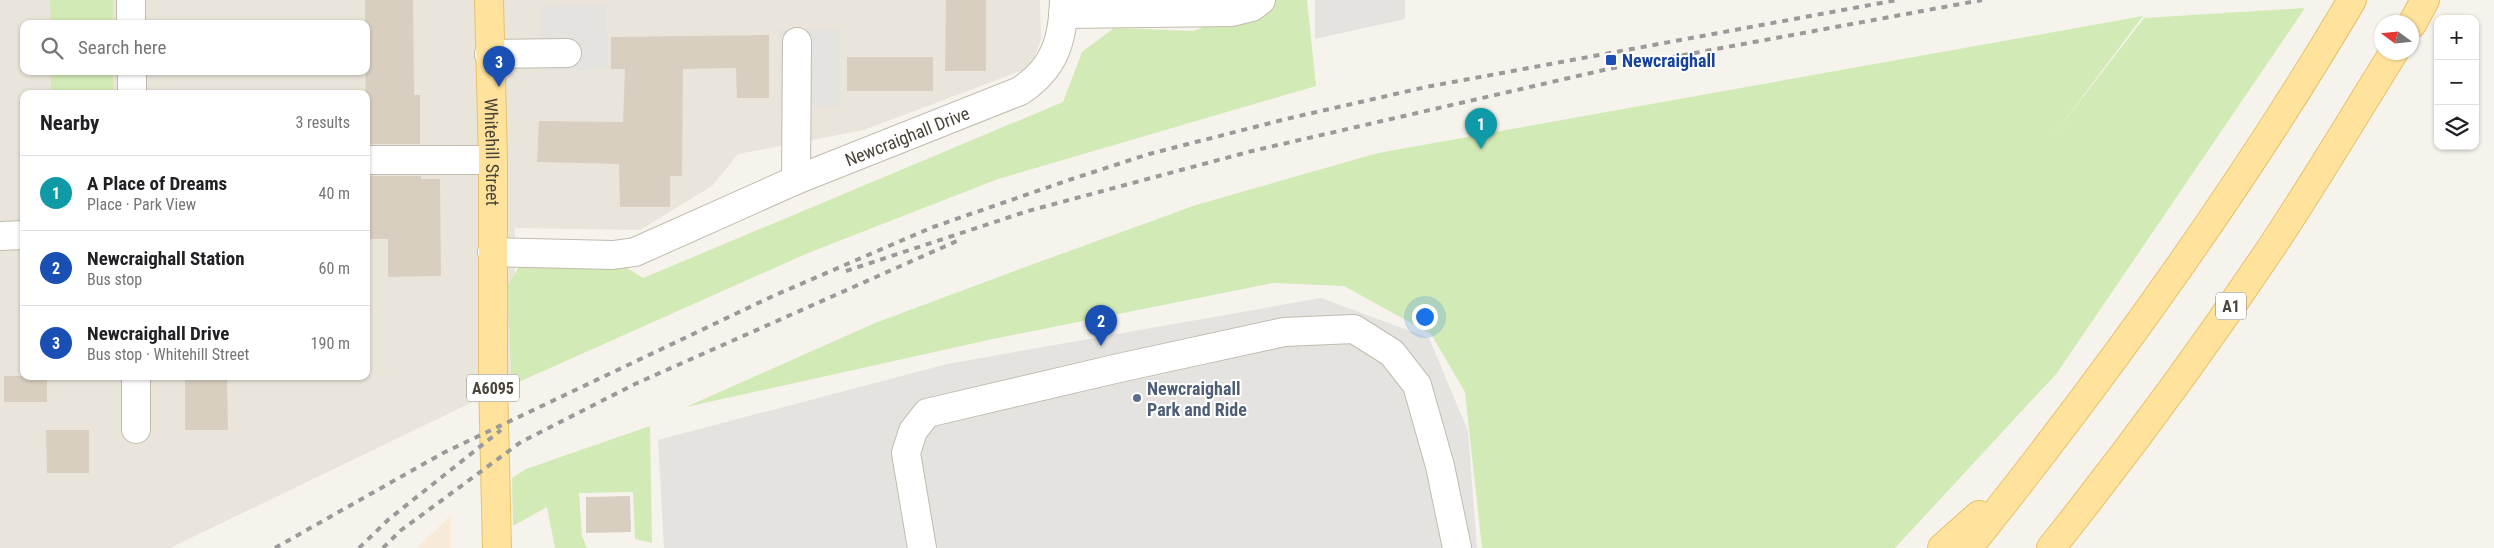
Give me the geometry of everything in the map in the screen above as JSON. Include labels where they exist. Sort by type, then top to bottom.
[{"type":"main road","name":"Whitehill Street","points":[[489,0],[493,160],[492,252]]},
{"type":"main road","points":[[2417,15],[2425,0]]},
{"type":"main road","points":[[1968,548],[2139,326],[2223,207],[2349,6]]},
{"type":"main road","name":"A1","points":[[2051,548],[2111,472],[2193,361],[2275,242],[2389,60]]},
{"type":"main road","name":"A6095","points":[[492,252],[497,548]]},
{"type":"main road","points":[[1942,548],[2029,471]]},
{"type":"street","points":[[131,0],[131,20]]},
{"type":"street","points":[[1063,7],[1232,12],[1252,7],[1261,0]]},
{"type":"street","name":"Newcraighall Drive","points":[[492,252],[613,255],[635,252],[796,180],[1020,91],[1038,79],[1052,57],[1061,38],[1063,7]]},
{"type":"street","points":[[796,180],[797,42]]},
{"type":"street","points":[[489,54],[567,53]]},
{"type":"street","points":[[132,75],[132,90]]},
{"type":"street","points":[[370,160],[493,160]]},
{"type":"street","points":[[0,236],[20,235]]},
{"type":"street","points":[[922,548],[906,453],[913,431],[927,413],[1284,332],[1354,329],[1392,353],[1417,384],[1440,466],[1456,548]]},
{"type":"street","points":[[136,380],[136,429]]},
{"type":"shaded area","points":[[0,0],[1040,0],[1041,39],[1035,55],[1026,69],[864,130],[738,154],[712,186],[640,230],[515,228],[514,382],[170,548],[0,548]]},
{"type":"shaded area","points":[[1315,0],[1405,0],[1405,19],[1315,39]]},
{"type":"shaded area","points":[[606,4],[608,69],[542,71],[540,6]]},
{"type":"shaded area","points":[[779,29],[839,29],[840,107],[780,107]]},
{"type":"shaded area","name":"Newcraighall Park and Ride","points":[[1321,298],[1429,338],[1468,431],[1477,548],[664,548],[658,440],[947,364]]},
{"type":"shaded area","points":[[451,515],[451,548],[417,548]]},
{"type":"green space","points":[[50,0],[113,0],[113,20],[51,20]]},
{"type":"green space","points":[[1266,0],[1307,0],[1316,86],[998,179],[808,253],[512,385],[507,287],[525,256],[614,260],[643,278],[1063,102],[1082,52],[1114,28],[1194,31]]},
{"type":"green space","points":[[2305,8],[2057,373],[1895,548],[1482,548],[1465,392],[1431,334],[1344,286],[1273,283],[993,339],[686,407],[875,323],[1039,262],[1196,205],[1378,153],[2143,16],[2052,137],[2144,18]]},
{"type":"green space","points":[[51,75],[113,75],[113,90],[51,90]]},
{"type":"green space","points":[[650,426],[652,543],[635,539],[633,492],[579,493],[582,536],[587,548],[555,548],[547,507],[513,526],[512,478],[526,469]]},
{"type":"building","points":[[365,0],[413,0],[414,95],[420,95],[420,144],[370,144],[370,90],[366,90],[366,75],[370,75],[370,20],[365,20]]},
{"type":"building","points":[[946,0],[986,0],[986,71],[945,71]]},
{"type":"building","points":[[769,35],[769,98],[737,98],[736,68],[683,69],[682,176],[670,176],[670,207],[620,207],[619,164],[537,162],[539,121],[623,122],[625,69],[611,69],[611,37]]},
{"type":"building","points":[[847,57],[933,57],[933,91],[847,91]]},
{"type":"building","points":[[370,176],[421,176],[421,179],[440,179],[441,276],[388,277],[388,239],[370,239]]},
{"type":"building","points":[[4,376],[20,376],[20,380],[47,380],[47,402],[4,402]]},
{"type":"building","points":[[185,380],[227,380],[228,430],[185,430]]},
{"type":"building","points":[[46,430],[89,430],[89,473],[47,473]]},
{"type":"building","points":[[630,496],[631,532],[586,533],[586,497]]},
{"type":"railway","points":[[275,548],[443,453],[773,296],[933,227],[1072,179],[1149,154],[1286,119],[1426,87],[1897,0]]},
{"type":"railway","points":[[846,271],[1028,211],[1252,151],[1608,69],[1982,0]]},
{"type":"railway","points":[[383,548],[400,531],[521,442],[635,384],[957,241]]},
{"type":"railway","points":[[359,548],[389,519],[501,430]]},
{"type":"place","name":"Newcraighall","points":[[1611,60]]},
{"type":"place","name":"Newcraighall Drive","points":[[499,87]]},
{"type":"place","name":"A Place of Dreams","points":[[1481,149]]},
{"type":"place","name":"Newcraighall Station","points":[[1101,346]]},
{"type":"place","name":"Newcraighall Park and Ride","points":[[1137,398]]}]
